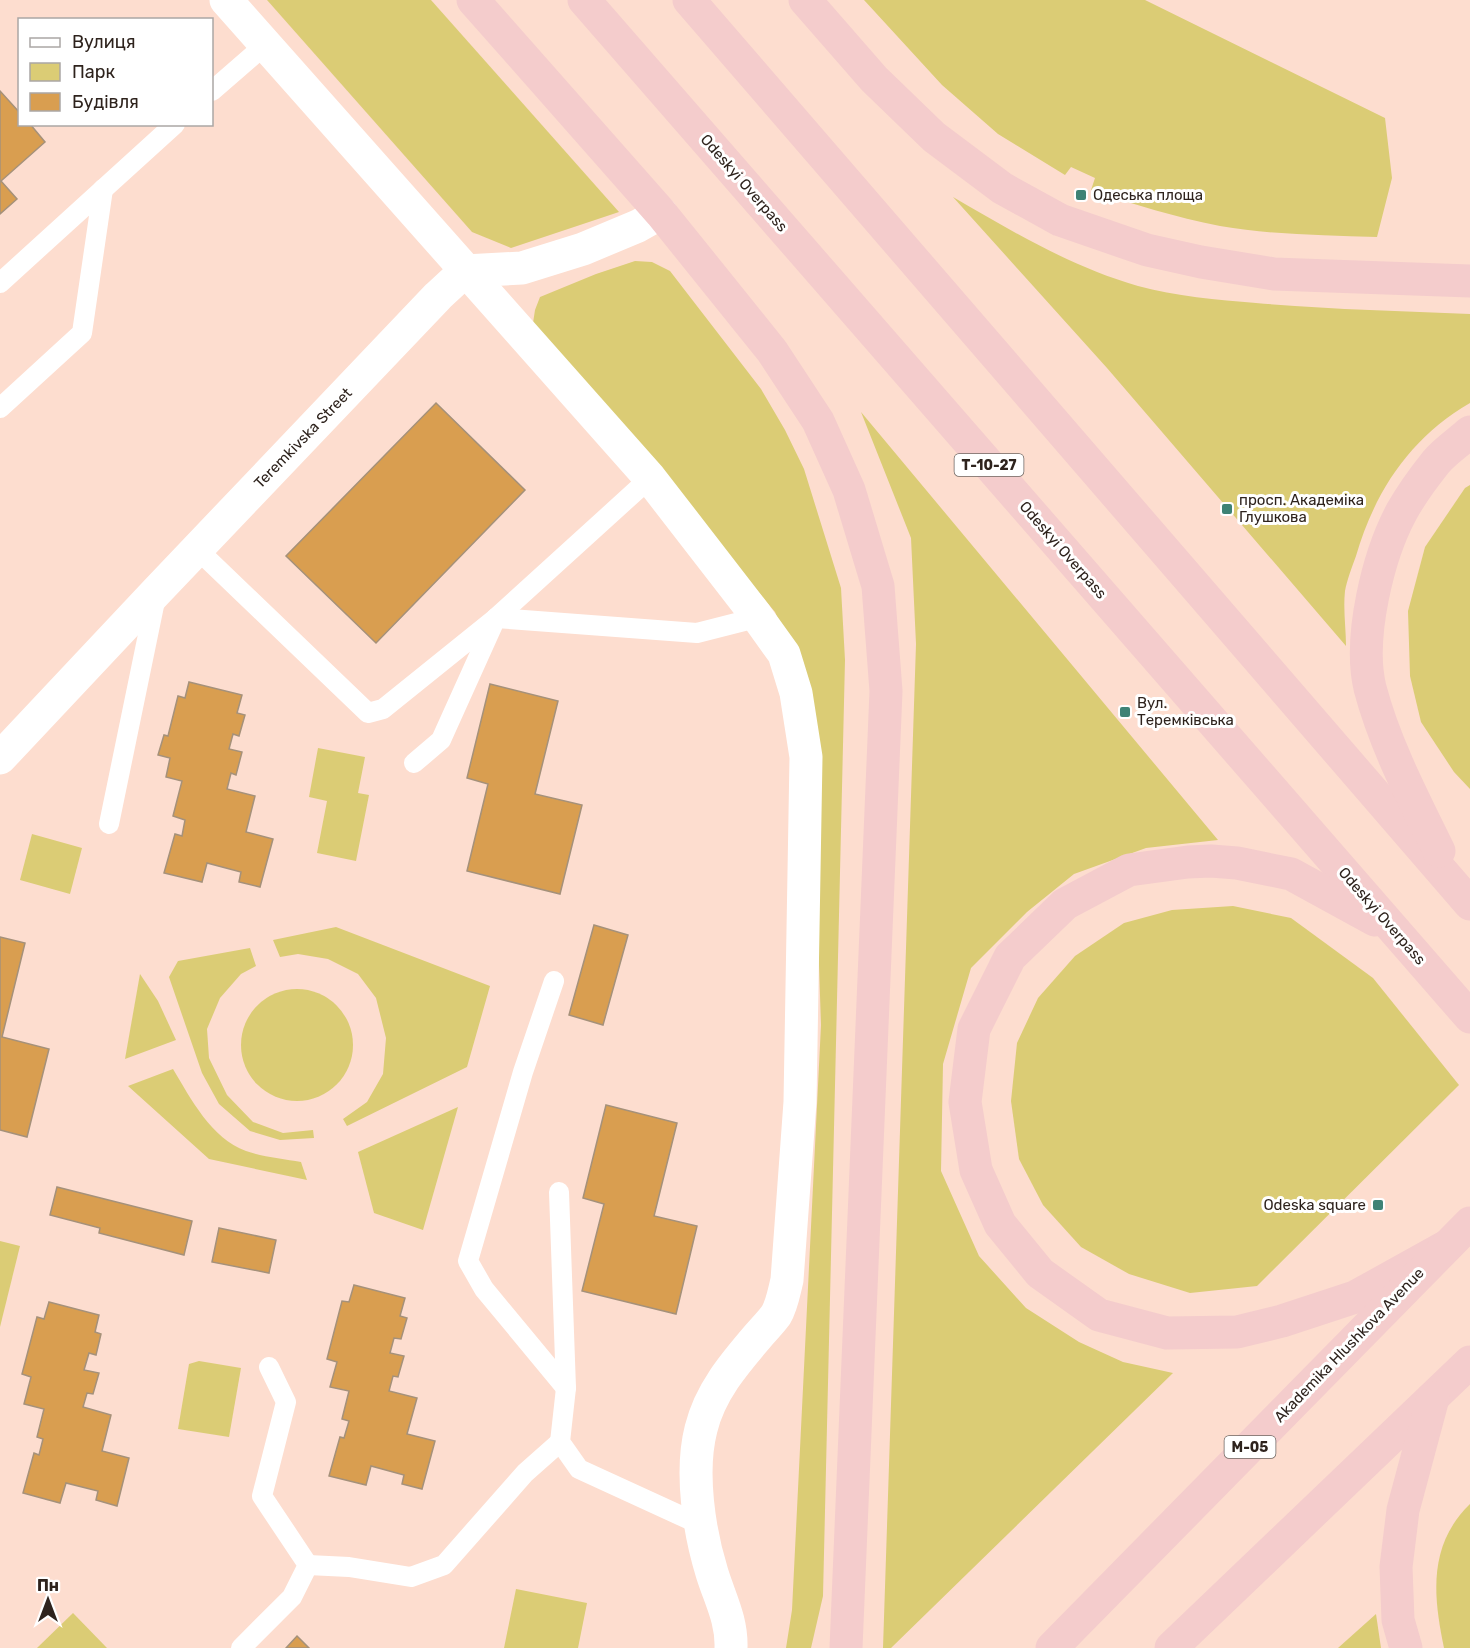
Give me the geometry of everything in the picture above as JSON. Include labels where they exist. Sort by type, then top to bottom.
[{"type":"highway","points":[[473,0],[661,213],[772,351],[818,421],[849,490],[878,586],[886,691],[846,1648]]},
{"type":"highway","name":"Odeskyi Overpass","points":[[585,0],[1470,1017]]},
{"type":"highway","points":[[688,0],[1463,896]]},
{"type":"highway","points":[[805,0],[874,79],[934,137],[1002,188],[1060,220],[1147,250],[1201,262],[1264,272],[1470,281]]},
{"type":"highway","points":[[1463,896],[1391,752],[1370,686],[1367,661],[1368,623],[1379,569],[1402,512],[1437,461],[1470,432]]},
{"type":"highway","points":[[1394,930],[1291,874],[1237,863],[1188,862],[1129,870],[1065,904],[1010,957],[974,1029],[965,1102],[976,1170],[999,1224],[1040,1273],[1099,1315],[1167,1334],[1237,1332],[1282,1321],[1354,1297],[1447,1246]]},
{"type":"highway","name":"Akademika Hlushkova Avenue","points":[[1052,1648],[1470,1223]]},
{"type":"highway","points":[[1171,1648],[1470,1362]]},
{"type":"highway","points":[[1406,1648],[1398,1620],[1396,1567],[1403,1510],[1433,1398]]},
{"type":"street","points":[[226,0],[650,478],[784,654],[796,693],[806,757],[800,1102],[787,1280],[783,1300],[776,1314],[731,1368],[712,1397],[701,1429],[696,1473],[699,1524],[712,1574],[729,1618],[731,1648]]},
{"type":"street","points":[[465,271],[522,268],[583,249],[639,226],[661,213]]},
{"type":"street","name":"Teremkivska Street","points":[[0,758],[438,296],[465,271]]},
{"type":"lane","points":[[213,90],[265,45]]},
{"type":"lane","points":[[0,283],[173,126]]},
{"type":"lane","points":[[0,408],[82,333],[103,189]]},
{"type":"lane","points":[[197,549],[368,713],[383,709],[496,618],[650,478]]},
{"type":"lane","points":[[110,824],[157,591]]},
{"type":"lane","points":[[496,618],[697,633],[748,620],[756,615]]},
{"type":"lane","points":[[414,763],[441,740],[496,618]]},
{"type":"lane","points":[[554,981],[523,1072],[468,1261],[484,1289],[566,1388]]},
{"type":"lane","points":[[559,1192],[566,1388],[560,1442],[579,1469],[699,1524]]},
{"type":"lane","points":[[269,1367],[286,1402],[262,1496],[308,1565]]},
{"type":"lane","points":[[308,1565],[349,1567],[411,1577],[444,1565],[525,1473],[560,1442]]},
{"type":"lane","points":[[241,1648],[292,1597],[308,1565]]},
{"type":"green space","points":[[267,0],[431,0],[619,212],[511,248],[472,232]]},
{"type":"green space","points":[[864,0],[1145,0],[1385,118],[1392,178],[1377,237],[1279,233],[1220,226],[1187,219],[1091,190],[1095,178],[1071,167],[1065,175],[998,134],[942,85]]},
{"type":"green space","points":[[953,197],[1020,236],[1066,259],[1138,286],[1212,299],[1283,305],[1470,314],[1470,403],[1449,417],[1413,450],[1398,468],[1373,510],[1345,591],[1346,646],[1107,368]]},
{"type":"green space","points":[[635,261],[652,262],[670,271],[761,389],[804,469],[841,588],[845,660],[823,1596],[811,1648],[786,1648],[792,1610],[821,1025],[810,693],[775,612],[533,323],[540,297]]},
{"type":"green space","points":[[861,412],[1218,840],[1146,848],[1074,874],[1027,912],[971,968],[943,1064],[941,1171],[979,1256],[1026,1308],[1079,1342],[1123,1362],[1173,1373],[891,1648],[883,1648],[916,644],[911,538]]},
{"type":"green space","points":[[1470,485],[1470,789],[1454,772],[1421,722],[1410,676],[1408,611],[1425,547],[1465,488]]},
{"type":"green space","points":[[318,748],[365,757],[358,793],[369,795],[356,861],[317,853],[327,801],[309,797]]},
{"type":"green space","points":[[32,834],[82,848],[70,894],[20,880]]},
{"type":"green space","points":[[1233,906],[1291,918],[1373,978],[1459,1085],[1257,1286],[1190,1293],[1129,1274],[1081,1247],[1043,1205],[1019,1159],[1011,1101],[1017,1043],[1038,998],[1075,956],[1124,923],[1172,910]]},
{"type":"green space","points":[[336,927],[490,986],[467,1067],[347,1126],[343,1119],[367,1102],[383,1074],[386,1038],[376,998],[358,974],[328,959],[298,954],[280,957],[273,940]]},
{"type":"green space","points":[[250,948],[256,966],[241,974],[220,998],[207,1029],[209,1058],[227,1095],[253,1122],[283,1133],[313,1130],[314,1138],[280,1140],[250,1131],[219,1104],[202,1073],[169,977],[178,961]]},
{"type":"green space","points":[[140,974],[158,1001],[176,1040],[125,1059]]},
{"type":"green space","points":[[297,989],[318,993],[337,1005],[349,1024],[353,1045],[349,1066],[337,1085],[318,1097],[297,1101],[276,1097],[257,1085],[245,1066],[241,1045],[245,1024],[257,1005],[276,993]]},
{"type":"green space","points":[[173,1069],[203,1116],[222,1137],[246,1151],[301,1162],[307,1180],[209,1159],[128,1086]]},
{"type":"green space","points":[[458,1107],[423,1230],[374,1213],[358,1152]]},
{"type":"green space","points":[[0,1241],[20,1246],[0,1327]]},
{"type":"green space","points":[[199,1361],[241,1368],[229,1437],[178,1429],[189,1364]]},
{"type":"green space","points":[[1470,1504],[1470,1648],[1444,1648],[1436,1590],[1440,1554],[1456,1520]]},
{"type":"green space","points":[[516,1589],[587,1603],[578,1648],[504,1648]]},
{"type":"green space","points":[[73,1613],[107,1648],[37,1648]]},
{"type":"green space","points":[[1376,1614],[1381,1648],[1338,1648]]},
{"type":"building","points":[[0,91],[18,111],[18,126],[32,126],[45,142],[1,181],[17,199],[0,214]]},
{"type":"building","points":[[436,403],[525,490],[376,643],[286,556]]},
{"type":"building","points":[[189,682],[242,695],[237,713],[245,715],[239,736],[233,734],[229,749],[242,752],[236,775],[231,773],[227,789],[255,796],[246,832],[273,839],[260,887],[239,882],[241,872],[207,863],[202,882],[164,873],[175,834],[182,836],[185,820],[173,816],[182,781],[166,777],[170,758],[158,755],[164,735],[168,736],[178,696],[185,698]]},
{"type":"building","points":[[490,684],[558,701],[535,794],[582,805],[560,894],[467,871],[488,784],[467,778]]},
{"type":"building","points":[[594,925],[628,935],[603,1025],[569,1015]]},
{"type":"building","points":[[0,937],[25,943],[2,1037],[49,1049],[27,1137],[0,1130]]},
{"type":"building","points":[[606,1105],[677,1123],[654,1216],[697,1226],[676,1314],[582,1291],[604,1204],[583,1198]]},
{"type":"building","points":[[57,1187],[192,1221],[184,1255],[99,1233],[100,1228],[50,1215]]},
{"type":"building","points":[[219,1228],[276,1240],[269,1273],[212,1262]]},
{"type":"building","points":[[354,1285],[405,1298],[400,1316],[407,1318],[401,1339],[394,1338],[390,1353],[404,1356],[398,1377],[393,1376],[389,1391],[417,1398],[407,1434],[435,1441],[422,1489],[402,1484],[404,1475],[371,1466],[366,1485],[329,1476],[340,1437],[344,1438],[349,1421],[342,1419],[349,1391],[330,1387],[337,1362],[327,1359],[342,1301],[349,1302]]},
{"type":"building","points":[[49,1302],[99,1315],[95,1332],[101,1334],[96,1355],[89,1353],[84,1370],[99,1373],[93,1394],[87,1393],[83,1407],[111,1415],[102,1451],[129,1458],[117,1506],[96,1500],[98,1491],[66,1483],[60,1503],[23,1493],[34,1453],[39,1455],[43,1439],[37,1437],[44,1409],[24,1404],[31,1377],[22,1374],[37,1317],[44,1319]]},
{"type":"building","points":[[297,1636],[309,1648],[286,1648]]},
{"type":"place","name":"Одеська площа","points":[[1081,195]]},
{"type":"place","name":"просп. Академіка Глушкова","points":[[1227,509]]},
{"type":"place","name":"Вул. Теремківська","points":[[1125,712]]},
{"type":"place","name":"Odeska square","points":[[1378,1205]]}]
